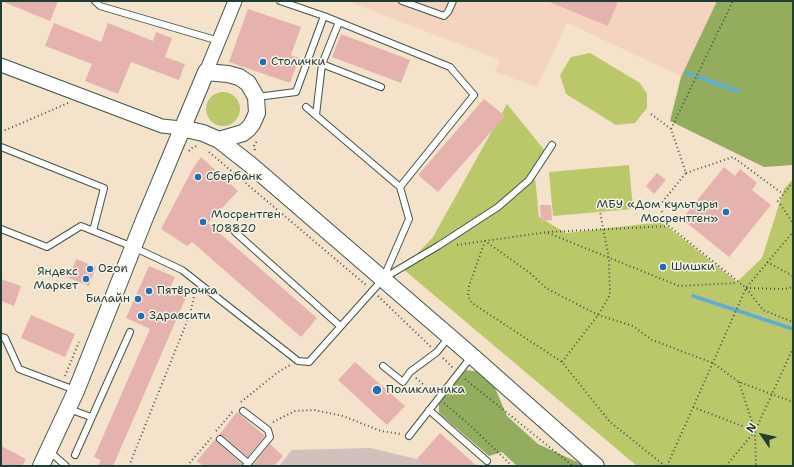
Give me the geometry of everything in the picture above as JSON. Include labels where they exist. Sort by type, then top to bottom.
[{"type":"street","points":[[41,466],[76,391],[181,128],[235,1]]},
{"type":"street","points":[[1,65],[162,126],[181,128],[203,133],[213,145],[262,174],[378,285],[450,336],[596,466]]},
{"type":"street","points":[[206,72],[228,74],[239,77],[252,87],[256,97],[257,114],[248,129],[243,133],[213,145]]},
{"type":"lane","points":[[95,1],[100,6],[219,41]]},
{"type":"lane","points":[[280,1],[324,16],[450,67],[474,95],[400,187]]},
{"type":"lane","points":[[402,1],[444,16],[448,12],[453,1]]},
{"type":"lane","points":[[256,97],[296,92],[324,16]]},
{"type":"lane","points":[[316,115],[322,64],[339,22]]},
{"type":"lane","points":[[322,64],[381,87]]},
{"type":"lane","points":[[306,107],[400,187],[409,219],[378,285]]},
{"type":"lane","points":[[1,229],[46,247],[81,226],[133,247],[182,270],[298,360],[309,362],[378,285],[498,207],[529,180],[552,145]]},
{"type":"lane","points":[[1,147],[104,188],[93,231]]},
{"type":"lane","points":[[236,232],[340,326]]},
{"type":"lane","points":[[75,455],[130,332]]},
{"type":"lane","points":[[383,366],[403,382],[410,372],[437,352],[450,336]]},
{"type":"lane","points":[[1,337],[5,338],[19,368],[76,391]]},
{"type":"lane","points":[[408,436],[472,356]]},
{"type":"lane","points":[[68,408],[91,417]]},
{"type":"lane","points":[[429,410],[487,461]]},
{"type":"lane","points":[[220,438],[247,464],[270,437],[268,430],[243,411]]},
{"type":"lane","points":[[268,430],[272,423]]},
{"type":"lane","points":[[48,450],[66,466]]},
{"type":"path","points":[[671,129],[733,1]]},
{"type":"path","points":[[1,132],[74,100],[86,97]]},
{"type":"path","points":[[651,114],[671,129],[686,173]]},
{"type":"path","points":[[255,152],[254,146],[259,136]]},
{"type":"path","points":[[213,145],[378,285],[437,352],[458,373],[573,466]]},
{"type":"path","points":[[186,156],[189,150],[193,147],[200,146]]},
{"type":"path","points":[[783,194],[732,157],[686,173],[659,206],[669,226],[746,288],[763,310],[793,322]]},
{"type":"path","points":[[793,182],[778,201],[793,223]]},
{"type":"path","points":[[562,362],[598,315],[610,295],[609,258],[600,212]]},
{"type":"path","points":[[466,244],[548,232],[669,226]]},
{"type":"path","points":[[548,232],[679,286],[738,283]]},
{"type":"path","points":[[485,242],[468,286],[468,296],[472,303],[562,362],[610,422],[666,466],[746,288],[793,232]]},
{"type":"path","points":[[485,242],[530,273],[546,288],[598,315],[633,326],[652,340],[713,363],[739,382],[793,402]]},
{"type":"path","points":[[767,262],[793,276]]},
{"type":"path","points":[[129,466],[190,314],[197,282]]},
{"type":"path","points":[[746,288],[785,289],[793,287]]},
{"type":"path","points":[[726,466],[754,431],[793,348]]},
{"type":"path","points":[[410,372],[471,426],[512,466]]},
{"type":"path","points":[[739,382],[754,431],[756,466]]},
{"type":"path","points":[[693,407],[754,431]]},
{"type":"path","points":[[272,423],[295,411],[314,410],[344,416],[381,431],[408,436]]},
{"type":"shaded area","points":[[347,1],[722,1],[683,77],[567,23],[537,87],[495,72],[500,60]]},
{"type":"shaded area","points":[[370,448],[417,459],[425,466],[279,466],[292,450]]},
{"type":"green space","points":[[717,1],[793,1],[793,165],[764,167],[670,121],[681,77]]},
{"type":"green space","points":[[590,53],[640,83],[647,94],[647,108],[635,123],[616,125],[566,94],[560,75],[571,57]]},
{"type":"green space","points":[[220,92],[226,92],[230,93],[237,99],[240,109],[239,116],[233,123],[226,126],[220,126],[216,125],[209,119],[206,112],[206,106],[207,102],[213,95]]},
{"type":"green space","points":[[507,104],[546,152],[534,167],[539,217],[566,233],[662,222],[737,282],[762,258],[784,189],[793,179],[793,466],[637,466],[403,269],[433,237]]},
{"type":"green space","points":[[629,165],[633,209],[553,216],[549,172]]},
{"type":"green space","points":[[466,370],[480,372],[495,388],[507,416],[538,444],[586,466],[517,466],[502,452],[489,456],[439,413],[439,403]]},
{"type":"building","points":[[1,1],[58,1],[50,21]]},
{"type":"building","points":[[547,1],[618,1],[608,26]]},
{"type":"building","points":[[248,9],[301,27],[291,55],[299,58],[290,83],[229,62]]},
{"type":"building","points":[[54,23],[101,42],[108,23],[153,41],[156,32],[172,38],[165,57],[185,64],[179,80],[131,62],[118,94],[85,81],[92,64],[45,46]]},
{"type":"building","points":[[341,34],[410,60],[401,83],[332,57]]},
{"type":"building","points":[[484,99],[505,116],[438,192],[418,175]]},
{"type":"building","points":[[201,157],[238,191],[208,223],[317,318],[301,337],[192,242],[187,246],[161,229],[192,170]]},
{"type":"building","name":"МБУ «Дом культуры Мосрентген»","points":[[724,167],[735,176],[740,169],[757,183],[752,190],[771,205],[729,257],[682,219]]},
{"type":"building","points":[[657,173],[666,180],[654,194],[646,186]]},
{"type":"building","points":[[540,205],[551,205],[552,220],[541,221]]},
{"type":"building","points":[[76,259],[96,267],[89,286],[69,278]]},
{"type":"building","points":[[149,266],[175,277],[170,288],[187,295],[113,466],[98,466],[101,460],[94,457],[150,329],[126,318]]},
{"type":"building","points":[[1,279],[21,286],[14,306],[1,301]]},
{"type":"building","points":[[31,315],[75,334],[65,357],[21,338]]},
{"type":"building","points":[[355,362],[405,406],[387,425],[338,380]]},
{"type":"building","points":[[237,412],[265,436],[248,457],[223,436],[219,435]]},
{"type":"building","points":[[440,433],[477,466],[425,466],[417,459]]},
{"type":"building","points":[[216,438],[217,442],[242,464],[242,466],[203,466],[197,461]]},
{"type":"building","points":[[270,444],[283,456],[274,466],[252,466]]},
{"type":"building","points":[[1,446],[26,459],[22,466],[1,466]]},
{"type":"waterway","points":[[686,73],[693,75]]},
{"type":"waterway","points":[[698,77],[738,91]]},
{"type":"waterway","points":[[693,296],[793,329]]},
{"type":"place","name":"Столички","points":[[263,62]]},
{"type":"place","name":"Сбербанк","points":[[198,177]]},
{"type":"place","name":"МБУ «Дом культуры Мосрентген»","points":[[726,212]]},
{"type":"place","name":"Мосрентген 108820","points":[[203,222]]},
{"type":"place","name":"Шишки","points":[[663,267]]},
{"type":"place","name":"Ozon","points":[[90,269]]},
{"type":"place","name":"Яндекс Маркет","points":[[86,279]]},
{"type":"place","name":"Пятёрочка","points":[[149,291]]},
{"type":"place","name":"Билайн","points":[[138,299]]},
{"type":"place","name":"Здравсити","points":[[141,316]]},
{"type":"place","name":"Поликлиника","points":[[377,390]]}]
